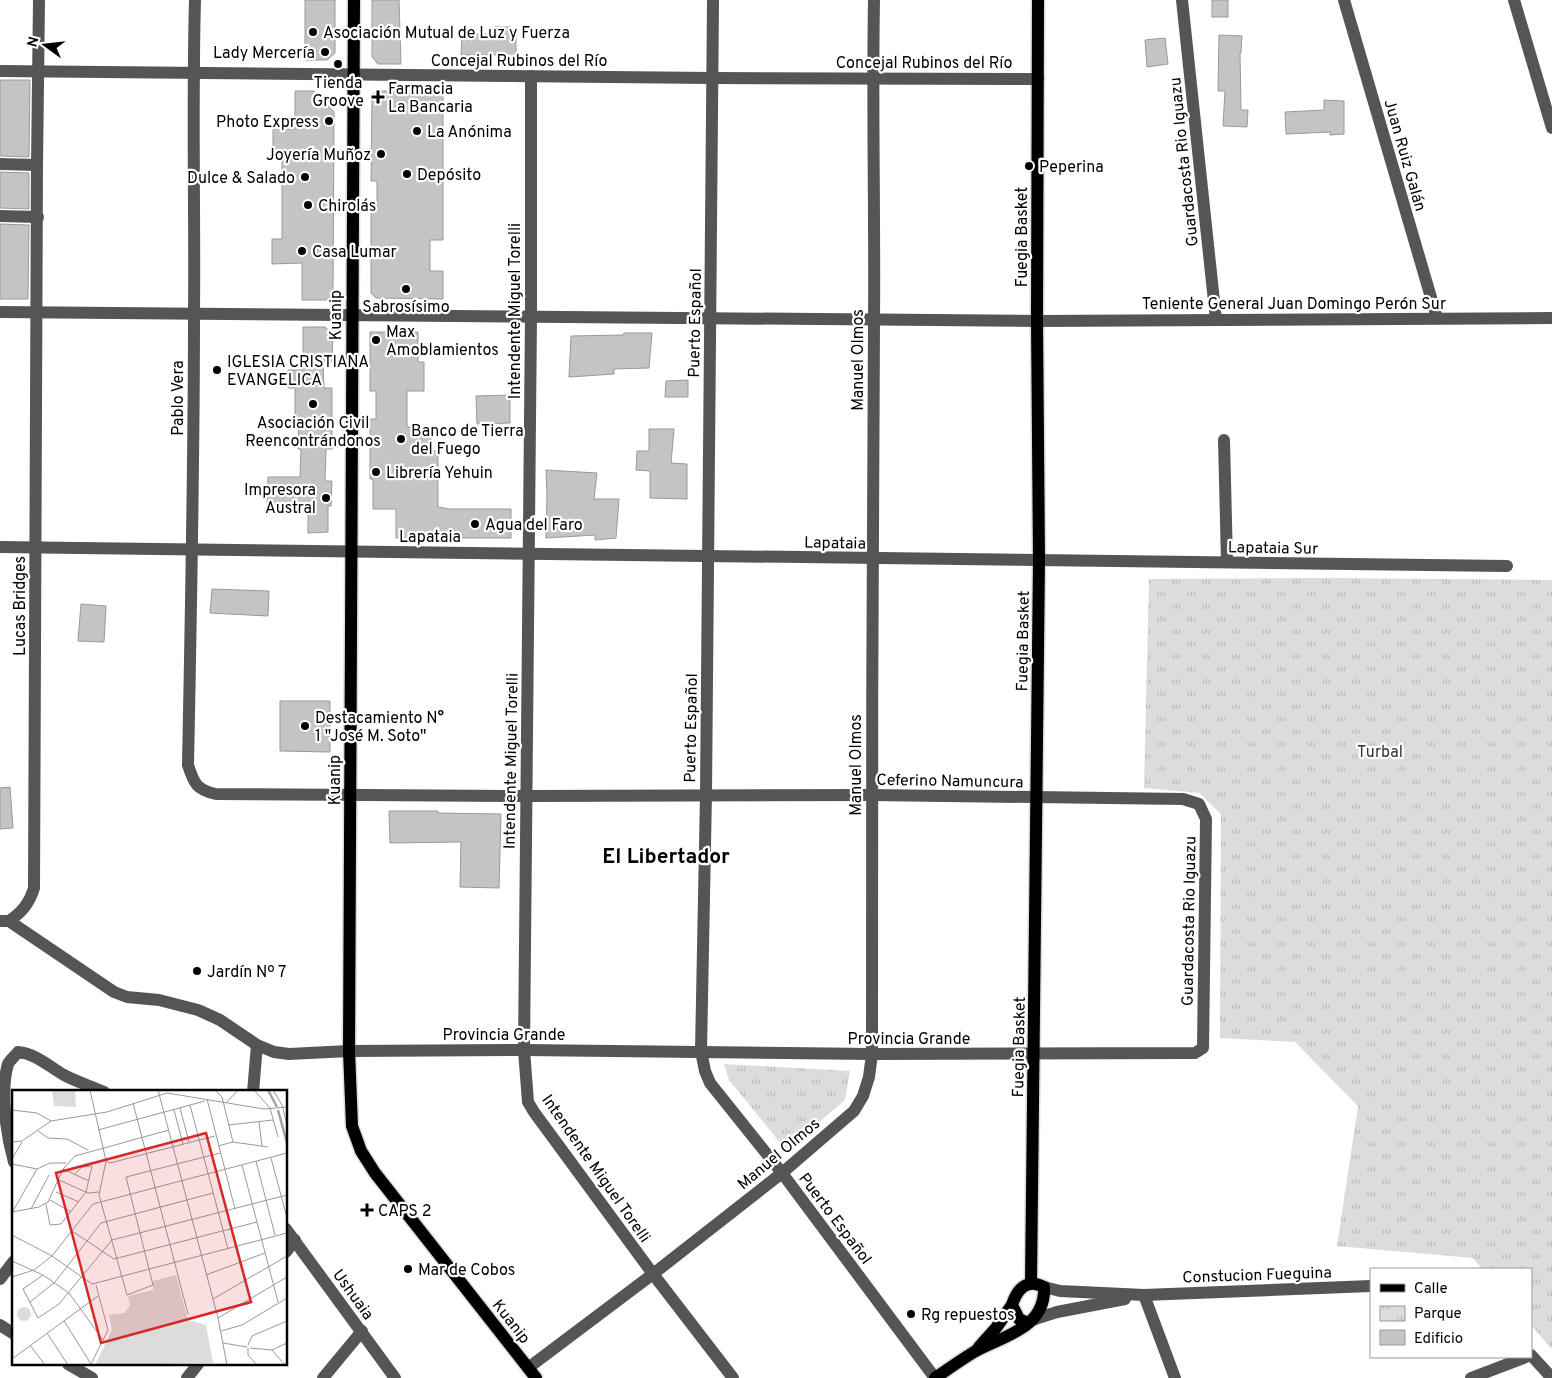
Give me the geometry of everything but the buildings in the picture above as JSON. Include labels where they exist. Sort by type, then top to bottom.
[{"type":"main road","name":"Kuanip","points":[[354,0],[350,1111],[356,1139],[364,1157],[375,1173],[532,1373]]},
{"type":"main road","name":"Fuegia Basket","points":[[1037,1285],[1034,1054],[1039,560],[1037,321],[1038,0]]},
{"type":"main road","points":[[935,1378],[976,1351],[1019,1331],[1030,1321],[1042,1304],[1044,1296],[1037,1285],[1022,1288],[1015,1296],[1012,1305],[996,1328],[976,1351]]},
{"type":"main road","points":[[1012,1305],[1019,1319],[1030,1321]]},
{"type":"street","name":"Lucas Bridges","points":[[31,900],[34,888],[36,312],[40,0]]},
{"type":"street","name":"Pablo Vera","points":[[195,0],[193,74],[194,313],[192,549],[188,765],[192,780],[203,791]]},
{"type":"street","name":"Puerto Español","points":[[713,0],[706,794],[701,1052],[710,1083],[782,1173],[935,1378]]},
{"type":"street","name":"Manuel Olmos","points":[[532,1373],[653,1274],[782,1173],[854,1111],[863,1096],[869,1077],[872,1054],[874,0]]},
{"type":"street","name":"Guardacosta Rio Iguazu","points":[[1182,0],[1216,320]]},
{"type":"street","name":"Juan Ruiz Galán","points":[[1344,0],[1437,318]]},
{"type":"street","points":[[1514,0],[1552,128]]},
{"type":"street","name":"Concejal Rubinos del Río","points":[[0,71],[193,74],[1038,79]]},
{"type":"street","name":"Intendente Miguel Torelli","points":[[531,76],[531,316],[524,1050],[528,1102],[653,1274],[733,1378]]},
{"type":"street","points":[[0,164],[37,165]]},
{"type":"street","points":[[0,216],[38,216]]},
{"type":"street","name":"Teniente General Juan Domingo Perón Sur","points":[[0,312],[1037,321],[1552,318]]},
{"type":"street","points":[[1224,440],[1227,562]]},
{"type":"street","name":"Lapataia","points":[[0,547],[1039,560]]},
{"type":"street","name":"Lapataia Sur","points":[[1039,560],[1507,566]]},
{"type":"street","name":"Ceferino Namuncura","points":[[203,791],[216,794],[526,796],[706,794],[1183,799]]},
{"type":"street","name":"Guardacosta Rio Iguazu","points":[[1183,799],[1199,804],[1206,819],[1203,1048],[1195,1053]]},
{"type":"street","name":"Provincia Grande","points":[[4,921],[22,913],[31,900]]},
{"type":"street","name":"Provincia Grande","points":[[4,921],[114,992],[127,997],[159,1000],[198,1010],[220,1020],[257,1045],[274,1052],[289,1054],[524,1050],[872,1054],[1195,1053]]},
{"type":"street","points":[[254,1090],[257,1045]]},
{"type":"street","points":[[12,1156],[6,1136],[1,1103],[8,1064],[18,1052],[28,1053],[64,1075],[99,1090]]},
{"type":"street","name":"Ushuaia","points":[[288,1231],[395,1378]]},
{"type":"street","points":[[288,1249],[295,1240]]},
{"type":"street","points":[[0,1279],[12,1264]]},
{"type":"street","points":[[1037,1285],[1060,1291],[1144,1295]]},
{"type":"street","name":"Constucion Fueguina","points":[[1144,1295],[1370,1286]]},
{"type":"street","points":[[1030,1321],[1057,1312],[1144,1295]]},
{"type":"street","points":[[1144,1295],[1174,1378]]},
{"type":"street","points":[[0,1325],[12,1333]]},
{"type":"street","points":[[323,1378],[362,1331]]},
{"type":"street","points":[[1532,1356],[1552,1378]]},
{"type":"street","points":[[1471,1378],[1523,1358]]},
{"type":"street","points":[[71,1366],[92,1378]]},
{"type":"street","points":[[187,1378],[196,1366]]},
{"type":"green space","name":"Turbal","points":[[1149,579],[1552,580],[1552,1349],[1532,1326],[1532,1268],[1481,1268],[1473,1258],[1337,1246],[1358,1106],[1295,1042],[1220,1038],[1221,814],[1199,793],[1144,788]]},
{"type":"green space","points":[[724,1064],[850,1071],[845,1100],[786,1150],[729,1080]]},
{"type":"place","name":"Asociación Mutual de Luz y Fuerza","points":[[313,32]]},
{"type":"place","name":"Lady Mercería","points":[[325,52]]},
{"type":"place","name":"Tienda Groove","points":[[338,64]]},
{"type":"place","name":"Farmacia La Bancaria","points":[[378,97]]},
{"type":"place","name":"Photo Express","points":[[329,121]]},
{"type":"place","name":"La Anónima","points":[[417,131]]},
{"type":"place","name":"Joyería Muñoz","points":[[381,154]]},
{"type":"place","name":"Peperina","points":[[1029,166]]},
{"type":"place","name":"Depósito","points":[[407,174]]},
{"type":"place","name":"Dulce & Salado","points":[[305,177]]},
{"type":"place","name":"Chirola´s","points":[[308,205]]},
{"type":"place","name":"Casa Lumar","points":[[302,251]]},
{"type":"place","name":"Sabrosísimo","points":[[406,289]]},
{"type":"place","name":"Max Amoblamientos","points":[[376,340]]},
{"type":"place","name":"IGLESIA CRISTIANA EVANGELICA","points":[[217,370]]},
{"type":"place","name":"Asociación Civil Reencontrándonos","points":[[313,404]]},
{"type":"place","name":"Banco de Tierra del Fuego","points":[[401,439]]},
{"type":"place","name":"Librería Yehuin","points":[[376,472]]},
{"type":"place","name":"Impresora Austral","points":[[326,498]]},
{"type":"place","name":"Agua del Faro","points":[[475,524]]},
{"type":"place","name":"Destacamiento N° 1 \"José M. Soto\"","points":[[305,726]]},
{"type":"place","name":"Jardín Nº 7","points":[[197,971]]},
{"type":"place","name":"CAPS 2","points":[[367,1210]]},
{"type":"place","name":"Mar de Cobos","points":[[408,1269]]},
{"type":"place","name":"Rg repuestos","points":[[911,1314]]},
{"type":"district","name":"El Libertador","points":[[666,856]]}]
